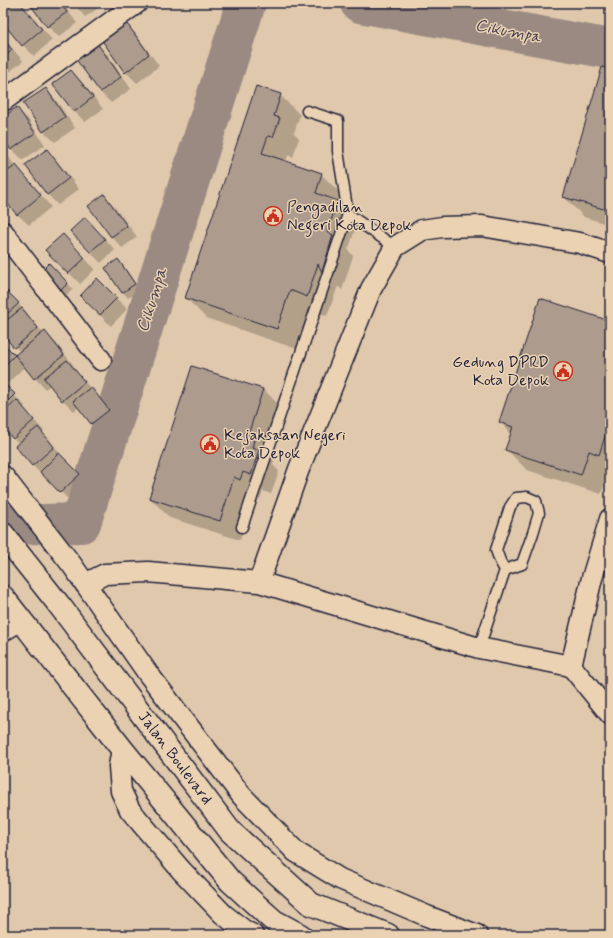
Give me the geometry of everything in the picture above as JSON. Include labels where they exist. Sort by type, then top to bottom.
[{"type":"main road","name":"Jalan Boulevard","points":[[3,534],[60,606],[230,831],[311,904],[388,935]]},
{"type":"main road","name":"Jalan Boulevard","points":[[3,597],[12,626],[122,749],[230,881],[274,921],[300,935]]},
{"type":"street","points":[[3,101],[137,3]]},
{"type":"street","points":[[259,582],[299,469],[371,289],[395,247],[422,230],[442,227],[482,226],[580,243],[610,253]]},
{"type":"street","points":[[3,232],[101,360]]},
{"type":"street","points":[[3,476],[72,564],[149,674],[242,796],[296,852],[340,879],[426,916],[476,935]]},
{"type":"street","points":[[571,666],[592,578],[610,519]]},
{"type":"street","points":[[85,584],[105,574],[148,572],[259,582],[479,648],[571,666],[610,714]]},
{"type":"street","points":[[122,749],[119,766],[121,791],[130,810],[181,870],[222,914],[253,935]]},
{"type":"lane","points":[[242,527],[348,214],[338,151],[338,121],[306,111]]},
{"type":"lane","points":[[348,214],[395,247]]},
{"type":"lane","points":[[527,497],[536,501],[539,513],[522,564],[506,570],[500,562],[496,550],[510,507],[516,498],[527,497]]},
{"type":"lane","points":[[479,648],[506,570]]},
{"type":"building","points":[[12,3],[20,3],[42,29],[22,46],[3,23],[3,11]]},
{"type":"building","points":[[29,3],[60,3],[67,12],[47,27]]},
{"type":"building","points":[[125,21],[149,54],[125,73],[101,39]]},
{"type":"building","points":[[3,38],[12,50],[3,58]]},
{"type":"building","points":[[97,43],[121,77],[100,92],[75,58]]},
{"type":"building","points":[[602,67],[610,69],[610,211],[563,197]]},
{"type":"building","points":[[71,70],[93,97],[74,112],[52,84]]},
{"type":"building","name":"Pengadilan Negeri Kota Depok","points":[[256,86],[281,94],[274,116],[280,118],[273,137],[268,136],[262,153],[322,173],[316,193],[338,201],[327,232],[333,235],[322,272],[318,264],[307,297],[290,290],[277,329],[185,298]]},
{"type":"building","points":[[46,88],[65,117],[43,132],[23,103]]},
{"type":"building","points":[[17,107],[35,133],[11,150],[3,138],[3,117]]},
{"type":"building","points":[[47,149],[69,178],[47,195],[25,165]]},
{"type":"building","points":[[3,152],[8,160],[3,163]]},
{"type":"building","points":[[16,165],[41,195],[17,215],[3,198],[3,175]]},
{"type":"building","points":[[104,194],[127,226],[111,237],[88,206]]},
{"type":"building","points":[[85,217],[105,239],[90,252],[70,231]]},
{"type":"building","points":[[63,234],[85,258],[68,274],[45,250]]},
{"type":"building","points":[[118,259],[135,284],[122,293],[105,268]]},
{"type":"building","points":[[49,263],[68,283],[60,291],[41,271]]},
{"type":"building","points":[[97,278],[117,298],[100,315],[80,296]]},
{"type":"building","points":[[3,287],[19,303],[3,318]]},
{"type":"building","name":"Gedung DPRD Kota Depok","points":[[540,298],[610,321],[610,421],[599,455],[589,451],[581,475],[505,450],[513,427],[499,422]]},
{"type":"building","points":[[22,308],[38,328],[14,348],[3,334],[3,323]]},
{"type":"building","points":[[45,331],[64,355],[34,379],[15,355]]},
{"type":"building","points":[[3,343],[15,355],[3,367]]},
{"type":"building","points":[[67,360],[85,382],[62,401],[44,378]]},
{"type":"building","name":"Kejaksaan Negeri Kota Depok","points":[[192,366],[263,389],[247,438],[254,440],[252,448],[259,450],[251,475],[243,472],[240,480],[234,477],[220,521],[149,498]]},
{"type":"building","points":[[3,382],[15,394],[3,406]]},
{"type":"building","points":[[91,387],[109,410],[91,424],[73,401]]},
{"type":"building","points":[[17,400],[34,420],[13,439],[3,428],[3,413]]},
{"type":"building","points":[[38,427],[54,447],[32,466],[15,446]]},
{"type":"building","points":[[59,453],[80,474],[60,493],[40,472]]},
{"type":"waterway","name":"Cikumpa","points":[[3,525],[81,523],[246,3]]},
{"type":"waterway","name":"Cikumpa","points":[[360,3],[610,49]]},
{"type":"place","name":"Pengadilan Negeri Kota Depok","points":[[273,216]]},
{"type":"place","name":"Gedung DPRD Kota Depok","points":[[563,371]]},
{"type":"place","name":"Kejaksaan Negeri Kota Depok","points":[[210,444]]}]
